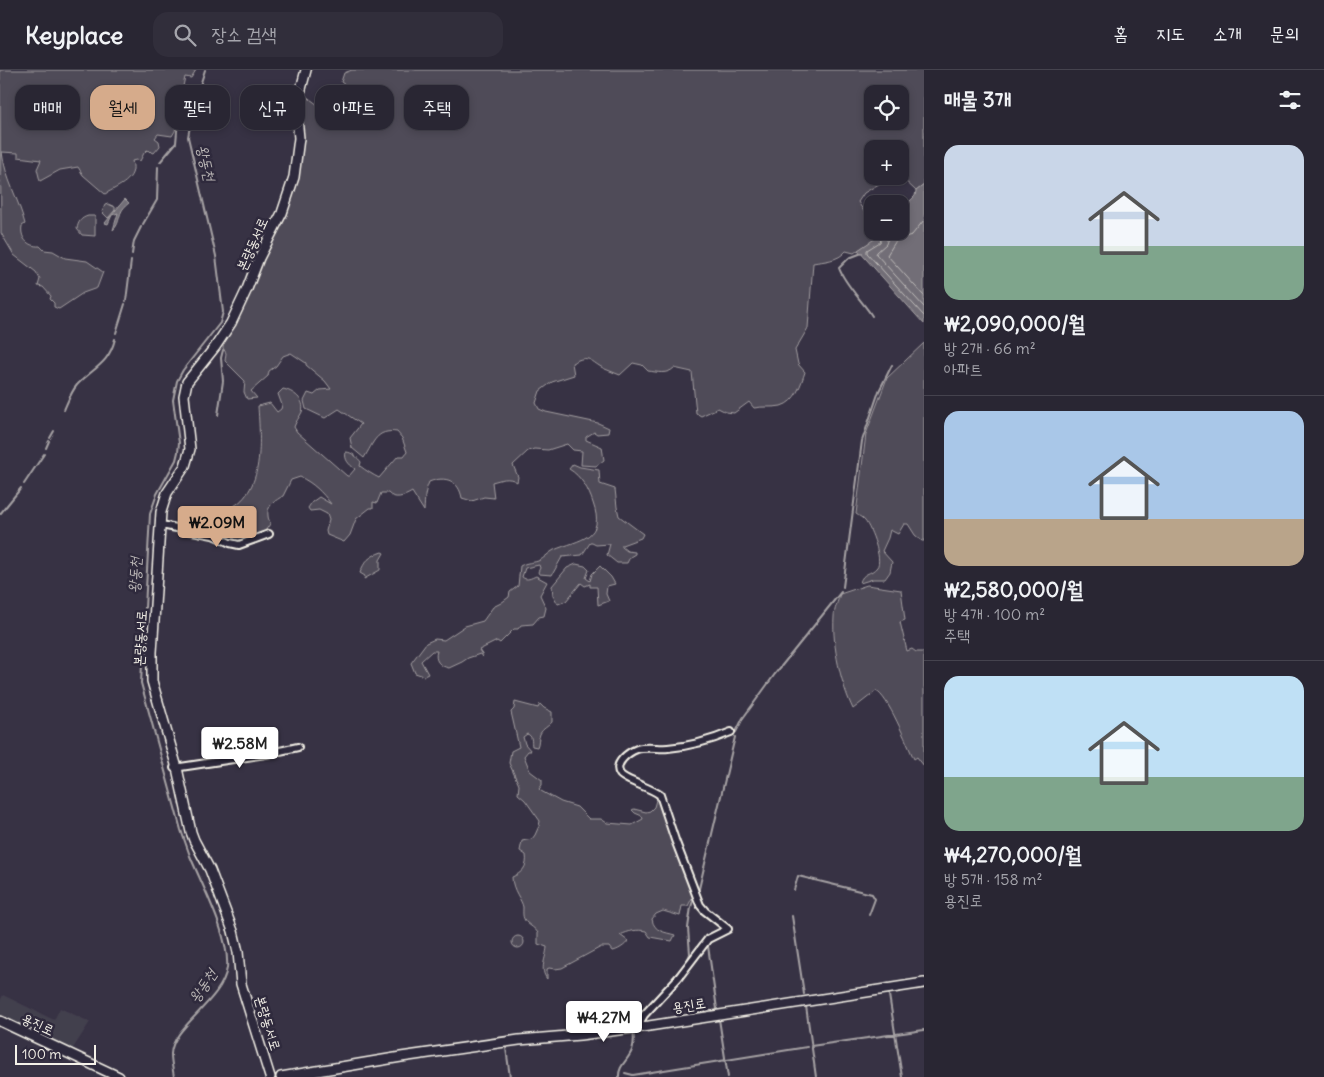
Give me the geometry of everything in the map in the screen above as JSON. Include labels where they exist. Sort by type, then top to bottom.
[{"type":"street","name":"본량동서로","points":[[270,1077],[241,984],[238,952],[233,931],[210,870],[194,840],[154,693],[152,652],[162,512],[167,493],[185,466],[190,449],[184,396],[187,382],[215,347],[235,316],[248,290],[259,258],[282,213],[294,177],[299,138],[296,108],[306,70]]},
{"type":"street","points":[[161,525],[214,535],[238,545],[269,534]]},
{"type":"street","points":[[637,1027],[644,1015],[679,977],[708,939],[728,929],[700,905],[660,795],[654,790],[624,778],[619,772],[618,767],[620,761],[636,750],[679,747],[718,739],[731,732]]},
{"type":"street","points":[[175,768],[266,754],[298,747]]},
{"type":"street","name":"용진로","points":[[281,1077],[401,1057],[637,1027],[924,983]]},
{"type":"street","name":"용진로","points":[[0,1021],[120,1077]]},
{"type":"shaded area","points":[[0,70],[196,70],[191,78],[185,77],[183,85],[165,85],[165,130],[175,130],[172,136],[158,134],[155,138],[159,141],[160,146],[154,153],[147,150],[140,161],[132,161],[133,168],[130,178],[105,194],[83,175],[78,167],[60,170],[40,181],[37,169],[41,160],[18,157],[18,153],[2,152],[6,171],[25,224],[22,226],[22,234],[25,240],[31,245],[40,246],[44,250],[53,251],[65,258],[87,261],[103,272],[97,288],[83,293],[59,309],[54,307],[54,303],[50,299],[51,296],[43,287],[38,286],[40,279],[36,272],[14,255],[1,233]]},
{"type":"shaded area","points":[[352,70],[924,70],[924,185],[916,191],[909,184],[909,140],[864,140],[864,185],[877,185],[864,193],[858,202],[864,211],[864,240],[873,240],[854,253],[846,251],[835,259],[813,263],[808,328],[795,350],[798,364],[805,372],[797,392],[791,401],[786,404],[778,407],[754,408],[749,402],[734,413],[718,408],[701,416],[696,413],[692,372],[674,368],[665,372],[648,371],[642,365],[633,363],[620,375],[590,360],[578,360],[572,363],[574,375],[552,382],[540,391],[536,403],[539,409],[546,412],[598,423],[609,428],[608,433],[597,434],[594,432],[586,437],[586,440],[602,447],[604,460],[596,466],[581,465],[582,451],[573,450],[567,444],[548,450],[534,449],[528,451],[513,465],[518,477],[517,482],[508,479],[492,482],[494,498],[484,497],[472,501],[462,498],[455,484],[441,479],[429,482],[425,493],[424,511],[412,492],[399,497],[388,493],[381,493],[377,503],[373,502],[373,508],[370,508],[356,519],[350,535],[344,542],[327,535],[326,531],[329,520],[327,514],[319,510],[310,511],[308,508],[319,497],[331,504],[317,488],[300,477],[291,480],[283,496],[270,506],[268,517],[270,524],[263,534],[238,543],[235,541],[222,511],[236,504],[246,494],[253,482],[259,451],[258,406],[270,403],[277,412],[281,409],[282,405],[278,394],[283,389],[298,397],[302,404],[302,412],[294,427],[297,432],[347,476],[355,469],[346,460],[346,452],[355,456],[361,462],[360,466],[379,478],[398,456],[404,456],[407,452],[402,438],[397,432],[390,432],[376,438],[364,458],[352,448],[350,438],[361,424],[339,409],[325,418],[306,409],[304,401],[308,393],[314,395],[320,390],[331,389],[306,363],[291,353],[283,356],[276,366],[269,371],[268,376],[251,391],[257,398],[247,399],[244,392],[245,381],[225,361],[226,353],[223,348],[223,342],[285,214],[298,130],[305,130],[305,96],[315,103],[315,130],[394,130],[394,85],[345,85],[341,82],[344,73]]},
{"type":"shaded area","points":[[108,204],[115,207],[115,210],[108,218],[102,212],[105,205]]},
{"type":"shaded area","points":[[88,216],[95,216],[95,236],[82,235],[77,229],[80,221]]},
{"type":"shaded area","points":[[924,343],[924,541],[915,535],[908,524],[904,524],[898,534],[890,530],[882,551],[892,562],[890,572],[885,579],[873,579],[860,583],[865,575],[875,570],[878,563],[877,551],[870,530],[864,520],[856,514],[866,434],[887,378]]},
{"type":"shaded area","points":[[573,464],[599,470],[600,484],[615,489],[619,516],[643,534],[641,538],[622,545],[627,551],[635,552],[635,554],[630,557],[627,563],[617,563],[607,555],[610,544],[596,545],[590,543],[582,555],[562,557],[552,575],[539,574],[539,565],[525,568],[522,577],[529,579],[536,576],[547,582],[540,595],[546,608],[544,616],[539,617],[533,624],[521,625],[518,629],[514,629],[500,643],[497,641],[479,650],[482,657],[480,654],[468,658],[449,668],[442,666],[437,660],[437,651],[432,651],[421,661],[428,674],[424,676],[415,673],[411,663],[426,643],[435,639],[444,640],[465,626],[483,621],[493,607],[509,597],[510,592],[518,586],[520,566],[536,562],[554,550],[581,540],[593,531],[596,524],[596,515],[593,503],[584,484],[569,469]]},
{"type":"shaded area","points":[[382,552],[384,553],[380,560],[380,570],[364,579],[365,576],[360,573],[363,565],[371,557]]},
{"type":"shaded area","points":[[576,564],[585,566],[589,570],[586,578],[590,581],[592,574],[600,566],[611,577],[615,584],[607,586],[606,594],[609,601],[598,605],[597,587],[590,587],[590,584],[585,586],[581,583],[566,601],[558,604],[553,595],[552,586],[567,568]]},
{"type":"shaded area","points":[[867,585],[901,590],[905,620],[900,622],[907,651],[912,649],[916,652],[924,652],[924,766],[917,757],[914,759],[897,721],[881,695],[876,691],[853,709],[845,688],[834,640],[835,611],[840,594]]},
{"type":"shaded area","points":[[515,702],[538,708],[540,704],[552,712],[552,722],[541,732],[537,747],[532,746],[529,735],[527,734],[523,737],[525,744],[531,751],[528,751],[524,756],[530,771],[542,780],[542,785],[539,789],[541,791],[561,802],[577,807],[589,819],[601,819],[607,823],[632,825],[643,819],[642,816],[632,810],[650,811],[654,807],[656,800],[660,802],[693,896],[688,906],[682,906],[680,916],[663,911],[656,914],[652,919],[655,927],[675,935],[672,941],[650,937],[646,931],[636,930],[627,932],[620,935],[628,941],[621,948],[612,951],[609,947],[601,947],[562,968],[549,968],[547,969],[547,979],[543,968],[547,947],[538,944],[538,933],[525,920],[522,904],[512,882],[512,877],[519,874],[526,863],[526,855],[520,851],[522,841],[532,839],[540,821],[525,800],[518,794],[519,785],[509,763],[511,751],[519,747],[511,712],[514,709]]},
{"type":"shaded area","points":[[516,936],[520,936],[524,942],[520,948],[516,948],[512,944],[512,940]]},
{"type":"shaded area","points":[[3,995],[54,1020],[60,1008],[90,1022],[72,1050],[0,1016],[0,1001]]},
{"type":"water","points":[[924,185],[924,324],[858,250],[873,240],[909,240],[909,204],[916,191]]},
{"type":"water","points":[[125,199],[129,203],[122,210],[116,227],[113,230],[118,213],[112,215],[108,224],[105,223]]},
{"type":"waterway","name":"왕동천","points":[[174,1077],[171,1054],[173,1044],[188,1023],[216,992],[227,968],[227,955],[220,927],[181,830],[141,683],[150,514],[157,494],[176,460],[178,452],[179,443],[173,400],[177,381],[183,370],[220,323],[223,312],[216,256],[188,137],[194,104],[205,70]]},
{"type":"waterway","points":[[160,162],[176,143],[177,130]]},
{"type":"waterway","points":[[143,224],[157,200],[158,167]]},
{"type":"waterway","points":[[132,254],[134,241],[141,227]]},
{"type":"waterway","points":[[862,253],[849,258],[839,268],[849,286],[872,316]]},
{"type":"waterway","points":[[126,301],[131,261]]},
{"type":"waterway","points":[[116,333],[125,304]]},
{"type":"waterway","points":[[64,410],[75,388],[105,360],[115,339]]},
{"type":"waterway","points":[[218,415],[223,381],[221,358],[223,350]]},
{"type":"waterway","points":[[843,587],[862,441],[879,391],[892,365]]},
{"type":"waterway","points":[[50,438],[54,431]]},
{"type":"waterway","points":[[46,448],[49,441]]},
{"type":"waterway","points":[[24,484],[44,454]]},
{"type":"waterway","points":[[0,514],[21,488]]},
{"type":"waterway","points":[[736,732],[743,718],[775,674],[841,592]]},
{"type":"waterway","points":[[698,893],[735,737]]},
{"type":"waterway","points":[[794,890],[798,876],[872,894],[875,899],[869,915]]},
{"type":"waterway","points":[[673,978],[687,961],[690,954],[688,928],[694,898]]},
{"type":"waterway","points":[[792,916],[804,994]]},
{"type":"waterway","points":[[708,946],[717,1009]]},
{"type":"waterway","points":[[889,995],[902,1077]]},
{"type":"waterway","points":[[806,1006],[816,1077]]},
{"type":"waterway","points":[[719,1019],[728,1077]]},
{"type":"waterway","points":[[811,1046],[924,1030]]},
{"type":"waterway","points":[[619,1077],[621,1067],[633,1048],[633,1031]]},
{"type":"waterway","points":[[625,1073],[633,1075],[807,1047]]},
{"type":"waterway","points":[[506,1048],[510,1077]]}]
